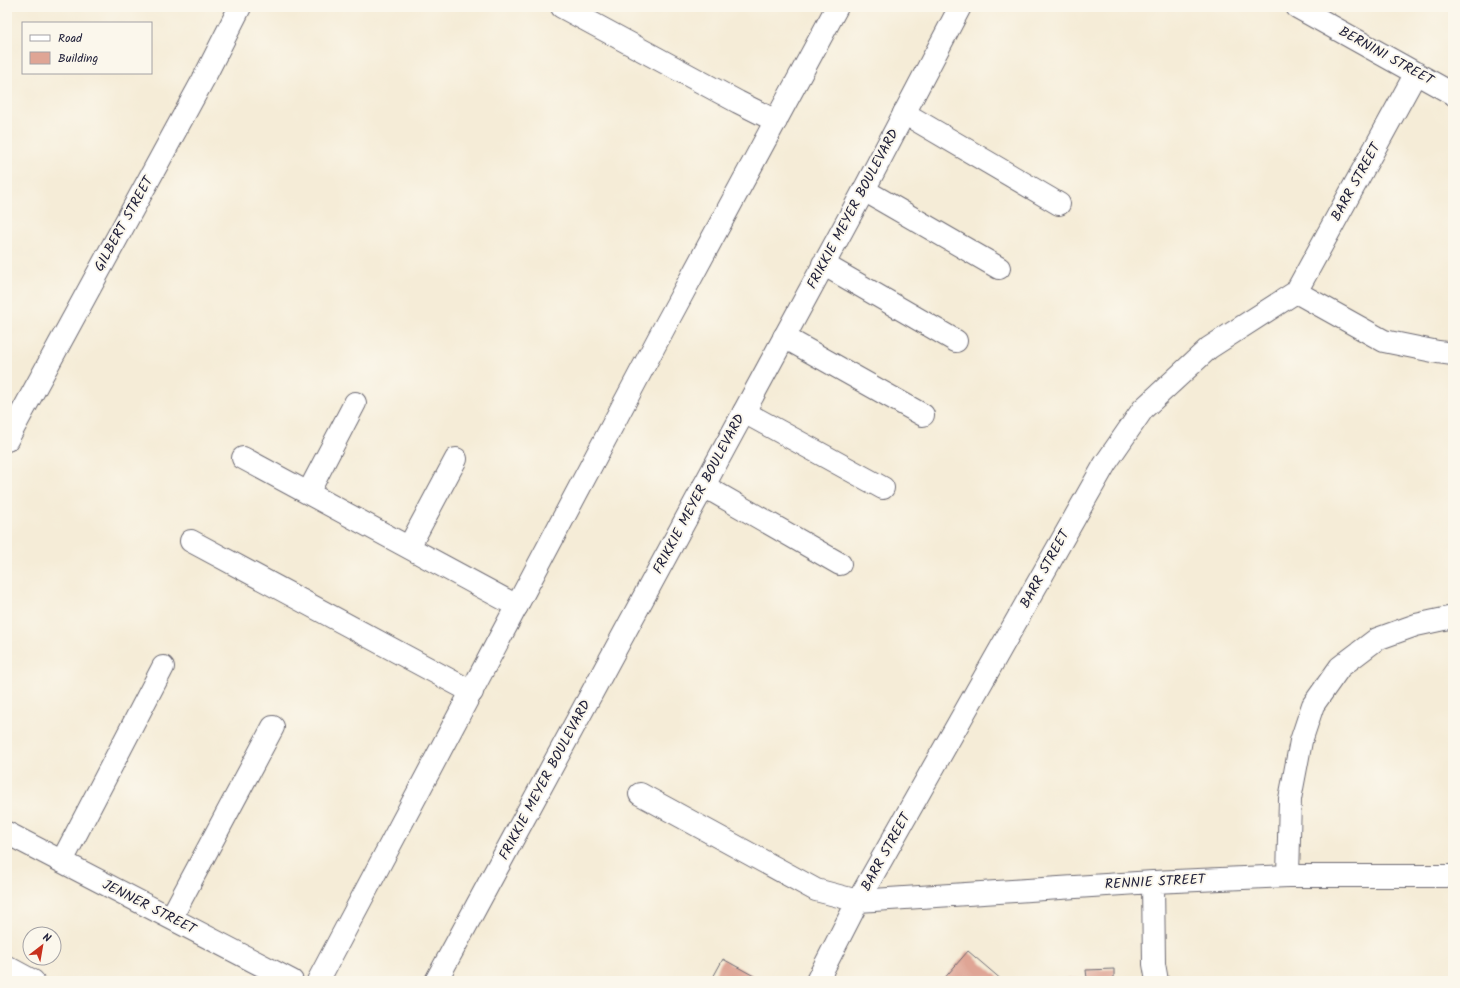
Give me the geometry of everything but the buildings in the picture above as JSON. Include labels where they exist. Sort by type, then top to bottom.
[{"type":"street","name":"GILBERT STREET","points":[[7,440],[203,80],[240,7]]},
{"type":"street","points":[[562,7],[731,99],[776,121]]},
{"type":"street","points":[[318,981],[837,7]]},
{"type":"street","name":"FRIKKIE MEYER BOULEVARD","points":[[436,981],[864,190],[960,7]]},
{"type":"street","name":"BERNINI STREET","points":[[1298,7],[1453,94]]},
{"type":"street","name":"BARR STREET","points":[[817,981],[858,902],[1105,464],[1143,409],[1209,348],[1296,292],[1416,73]]},
{"type":"street","points":[[904,113],[1059,204]]},
{"type":"street","points":[[864,190],[999,268]]},
{"type":"street","points":[[823,264],[956,340]]},
{"type":"street","points":[[1296,292],[1384,341],[1453,354]]},
{"type":"street","points":[[784,337],[922,415]]},
{"type":"street","points":[[308,493],[355,403]]},
{"type":"street","points":[[744,412],[883,488]]},
{"type":"street","points":[[243,458],[517,606]]},
{"type":"street","points":[[409,547],[456,459]]},
{"type":"street","points":[[704,486],[840,564]]},
{"type":"street","points":[[191,542],[472,692]]},
{"type":"street","points":[[1288,876],[1290,798],[1301,741],[1314,704],[1340,667],[1377,639],[1416,626],[1453,617]]},
{"type":"street","points":[[62,861],[163,667]]},
{"type":"street","points":[[171,918],[273,727]]},
{"type":"street","name":"RENNIE STREET","points":[[640,794],[816,890],[858,902],[1153,882],[1288,876],[1453,876]]},
{"type":"street","name":"JENNER STREET","points":[[7,833],[292,981]]},
{"type":"street","points":[[1153,882],[1154,964],[1157,981]]},
{"type":"street","points":[[7,967],[33,981]]}]
